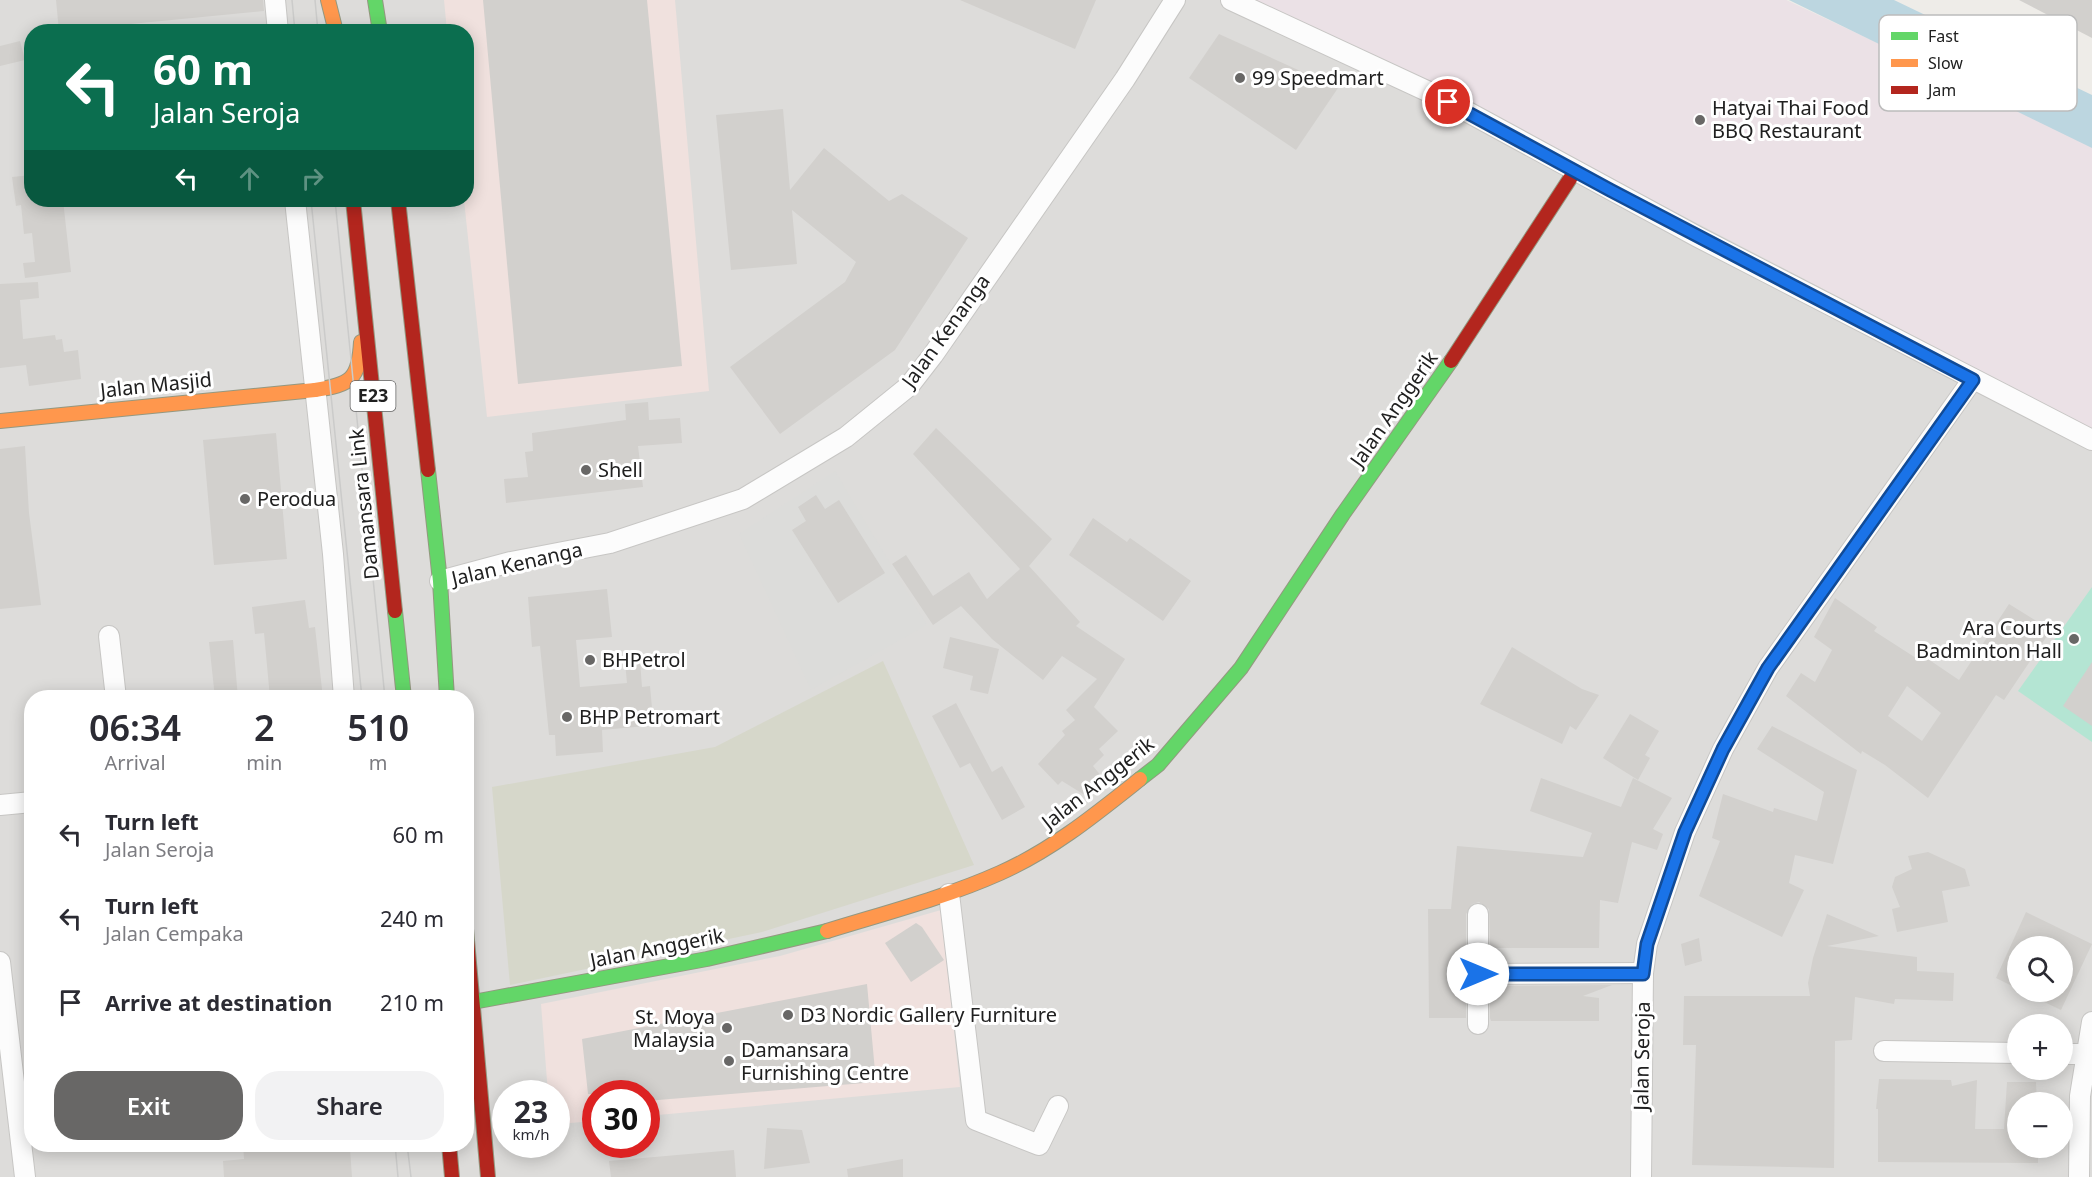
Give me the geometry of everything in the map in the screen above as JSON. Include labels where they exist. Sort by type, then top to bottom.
[{"type":"main road","points":[[328,0],[334,24]]},
{"type":"main road","points":[[334,0],[336,24]]},
{"type":"main road","points":[[377,0],[379,24]]},
{"type":"main road","name":"Jalan Anggerik","points":[[474,1002],[762,947],[824,932],[949,894],[1002,872],[1053,844],[1158,765],[1241,668],[1343,514],[1433,389],[1575,171]]},
{"type":"main road","name":"Damansara Link","points":[[354,207],[403,690]]},
{"type":"main road","name":"E23","points":[[399,207],[440,581],[447,690]]},
{"type":"main road","name":"Jalan Masjid","points":[[0,421],[336,388],[350,381],[360,369],[362,288]]},
{"type":"main road","points":[[474,1014],[488,1177]]},
{"type":"main road","points":[[450,1152],[452,1177]]},
{"type":"street","points":[[275,0],[277,24]]},
{"type":"street","name":"Jalan Kenanga","points":[[440,581],[511,562],[610,543],[673,520],[709,512],[743,499],[846,437],[909,386],[933,355],[1125,79],[1175,0]]},
{"type":"street","points":[[1231,0],[1442,99],[1973,380],[2092,440]]},
{"type":"street","points":[[296,207],[334,570],[343,690]]},
{"type":"street","name":"Jalan Seroja","points":[[1641,1177],[1643,974],[1647,944],[1685,832],[1723,749],[1768,668],[1973,380]]},
{"type":"street","points":[[109,636],[115,690]]},
{"type":"street","points":[[0,805],[24,803]]},
{"type":"street","points":[[949,894],[976,1120],[1039,1145],[1058,1106]]},
{"type":"street","points":[[1478,914],[1478,1024]]},
{"type":"street","points":[[0,962],[25,1177]]},
{"type":"street","points":[[1478,974],[1643,974]]},
{"type":"street","points":[[2079,1177],[2080,1096],[2092,1022]]},
{"type":"street","points":[[1884,1051],[2007,1053]]},
{"type":"street","points":[[2073,1054],[2085,1054]]},
{"type":"shaded area","points":[[0,0],[1785,0],[1879,45],[1879,111],[2015,111],[2092,148],[2092,1177],[0,1177]]},
{"type":"shaded area","points":[[444,0],[675,0],[709,391],[487,417],[465,207],[474,207],[474,24],[446,24]]},
{"type":"shaded area","points":[[1249,0],[1786,0],[1879,43],[1879,111],[2024,111],[2092,143],[2092,429],[1434,86]]},
{"type":"shaded area","points":[[835,471],[927,625],[811,690],[739,534]]},
{"type":"shaded area","points":[[883,661],[974,865],[762,932],[510,985],[492,787],[715,747]]},
{"type":"shaded area","points":[[941,910],[960,1087],[660,1115],[660,1080],[582,1080],[582,1122],[570,1123],[570,1080],[547,1080],[541,1004],[780,956]]},
{"type":"green space","name":"Ara Courts Badminton Hall","points":[[2092,587],[2092,742],[2018,691]]},
{"type":"water","points":[[1789,0],[1894,0],[1925,15],[1879,15],[1879,44]]},
{"type":"water","points":[[2077,88],[2092,95],[2092,148],[2016,111],[2077,111]]},
{"type":"building","points":[[56,0],[263,0],[264,11],[131,24],[58,24]]},
{"type":"building","points":[[483,0],[647,0],[682,366],[518,384]]},
{"type":"building","points":[[960,0],[1096,0],[1075,49]]},
{"type":"building","points":[[2019,0],[2092,0],[2092,38],[2077,30],[2077,15],[2048,15]]},
{"type":"building","points":[[1219,34],[1338,88],[1296,150],[1189,78]]},
{"type":"building","points":[[20,41],[24,60],[0,66],[0,46]]},
{"type":"building","points":[[783,109],[790,190],[824,148],[889,201],[902,194],[968,238],[895,350],[780,434],[730,367],[845,282],[856,262],[792,210],[797,264],[731,270],[716,115]]},
{"type":"building","points":[[24,176],[24,207],[64,207],[71,272],[25,278],[23,263],[35,262],[32,233],[24,234],[21,205],[16,206],[12,177]]},
{"type":"building","points":[[38,282],[39,298],[20,300],[23,339],[55,335],[56,340],[62,339],[64,352],[78,350],[81,379],[29,386],[26,365],[0,368],[0,284]]},
{"type":"building","points":[[648,402],[649,420],[680,418],[682,443],[638,446],[643,487],[506,503],[504,479],[528,477],[525,452],[533,451],[532,433],[626,420],[625,404]]},
{"type":"building","points":[[936,428],[1052,539],[1029,566],[1080,622],[1076,626],[1125,659],[1094,707],[1118,731],[1099,749],[1104,755],[1093,766],[1102,777],[1083,794],[1062,781],[1058,785],[1038,764],[1065,735],[1062,731],[1075,720],[1066,710],[1097,679],[1062,656],[1043,680],[992,639],[961,606],[933,625],[892,564],[906,555],[933,596],[969,572],[987,599],[1020,569],[913,454]]},
{"type":"building","name":"Perodua","points":[[276,433],[287,559],[214,565],[203,440]]},
{"type":"building","points":[[25,446],[29,513],[41,605],[0,609],[0,449]]},
{"type":"building","points":[[816,495],[825,509],[839,500],[885,573],[838,603],[792,530],[806,521],[798,507]]},
{"type":"building","points":[[1093,518],[1127,542],[1130,538],[1191,581],[1163,621],[1069,555]]},
{"type":"building","points":[[607,589],[612,637],[576,640],[580,687],[627,683],[625,662],[640,661],[642,687],[650,686],[653,719],[646,720],[646,726],[602,730],[603,752],[556,756],[555,735],[549,735],[540,646],[532,647],[528,597]]},
{"type":"building","points":[[1835,598],[1877,627],[1874,631],[1916,658],[1918,653],[1925,657],[1959,680],[2009,604],[2051,630],[2004,700],[1996,695],[1928,798],[1885,765],[1862,751],[1861,754],[1786,696],[1801,673],[1815,682],[1832,650],[1814,637]],"holes":[[[1907,686],[1941,713],[1922,741],[1888,716]]]},
{"type":"building","points":[[305,600],[309,628],[315,627],[322,690],[269,690],[264,633],[255,634],[252,607]]},
{"type":"building","points":[[950,637],[999,649],[988,694],[970,690],[973,676],[943,668]]},
{"type":"building","points":[[233,640],[237,690],[214,690],[209,642]]},
{"type":"building","points":[[1512,647],[1582,689],[1599,695],[1576,730],[1570,726],[1562,744],[1480,704]]},
{"type":"building","points":[[2092,662],[2092,726],[2063,706]]},
{"type":"building","points":[[956,703],[992,772],[1002,766],[1025,807],[1002,820],[970,763],[960,768],[932,716]]},
{"type":"building","points":[[1630,714],[1659,731],[1645,755],[1650,758],[1638,780],[1603,758]]},
{"type":"building","points":[[1772,726],[1857,770],[1833,864],[1795,855],[1789,883],[1804,890],[1782,937],[1699,896],[1720,841],[1712,838],[1723,794],[1773,812],[1774,808],[1817,821],[1824,792],[1757,749]]},
{"type":"building","points":[[1541,778],[1621,807],[1633,778],[1672,798],[1653,829],[1663,834],[1657,850],[1632,842],[1618,903],[1600,900],[1599,948],[1490,948],[1489,909],[1479,902],[1472,904],[1466,914],[1466,1018],[1429,1018],[1428,909],[1451,909],[1457,846],[1583,857],[1592,833],[1530,811]]},
{"type":"building","points":[[1928,852],[1965,869],[1970,886],[1942,891],[1948,922],[1897,932],[1892,909],[1900,907],[1892,887],[1895,877],[1912,869],[1908,856]]},
{"type":"building","points":[[2026,912],[2092,944],[2073,984],[2073,936],[2015,936]]},
{"type":"building","points":[[1827,914],[1879,936],[1827,946],[1917,957],[1917,971],[1954,973],[1953,1001],[1895,999],[1894,1004],[1855,997],[1852,1040],[1835,1041],[1834,1168],[1692,1165],[1696,1045],[1683,1045],[1684,996],[1810,996],[1808,983],[1813,958]]},
{"type":"building","points":[[916,923],[922,927],[944,960],[911,982],[885,943]]},
{"type":"building","points":[[1699,938],[1702,961],[1685,966],[1681,944]]},
{"type":"building","points":[[2007,954],[2007,984],[1996,978]]},
{"type":"building","name":"Damansara Furnishing Centre","points":[[867,984],[876,1082],[660,1100],[660,1080],[586,1080],[582,1039]]},
{"type":"building","points":[[1612,985],[1583,996],[1599,998],[1599,1021],[1491,1021],[1490,1018],[1490,986]]},
{"type":"building","points":[[2044,1002],[2065,1002],[2061,1010]]},
{"type":"building","points":[[1879,1079],[1951,1080],[1952,1086],[1977,1080],[1975,1129],[2004,1129],[2007,1082],[2036,1082],[2036,1092],[2007,1092],[2007,1158],[2038,1158],[2038,1163],[1878,1162],[1878,1109],[1876,1109]]},
{"type":"building","points":[[767,1128],[802,1130],[810,1163],[764,1169]]},
{"type":"building","points":[[734,1150],[736,1177],[611,1177],[609,1161]]},
{"type":"building","points":[[244,1152],[350,1152],[352,1177],[224,1177],[223,1161],[244,1159]]},
{"type":"building","points":[[903,1159],[903,1177],[848,1177],[847,1169]]},
{"type":"tram line","points":[[292,0],[294,24]]},
{"type":"tram line","points":[[315,0],[317,24]]},
{"type":"tram line","points":[[312,207],[361,690]]},
{"type":"tram line","points":[[336,207],[384,690]]},
{"type":"tram line","points":[[396,1152],[398,1177]]},
{"type":"tram line","points":[[408,1152],[411,1177]]},
{"type":"traffic: fast","points":[[375,0],[379,24]]},
{"type":"traffic: fast","points":[[1140,779],[1158,765],[1241,668],[1343,514],[1451,361]]},
{"type":"traffic: fast","points":[[428,470],[440,581],[447,690]]},
{"type":"traffic: fast","points":[[395,611],[403,690]]},
{"type":"traffic: fast","points":[[474,1002],[707,959],[827,931]]},
{"type":"traffic: slow","points":[[328,0],[334,24]]},
{"type":"traffic: slow","points":[[315,390],[337,386],[351,378],[358,364],[361,342]]},
{"type":"traffic: slow","points":[[0,421],[315,390]]},
{"type":"traffic: slow","points":[[827,931],[957,890],[1019,864],[1073,830],[1140,779]]},
{"type":"traffic: jam","points":[[1451,361],[1575,171]]},
{"type":"traffic: jam","points":[[354,207],[395,611]]},
{"type":"traffic: jam","points":[[399,207],[428,470]]},
{"type":"traffic: jam","points":[[474,1019],[488,1177]]},
{"type":"traffic: jam","points":[[450,1152],[452,1177]]},
{"type":"place","name":"99 Speedmart","points":[[1240,78]]},
{"type":"place","name":"Hatyai Thai Food BBQ Restaurant","points":[[1700,120]]},
{"type":"place","name":"Shell","points":[[586,470]]},
{"type":"place","name":"Perodua","points":[[245,499]]},
{"type":"place","name":"Ara Courts Badminton Hall","points":[[2074,639]]},
{"type":"place","name":"BHPetrol","points":[[590,660]]},
{"type":"place","name":"BHP Petromart","points":[[567,717]]},
{"type":"place","name":"D3 Nordic Gallery Furniture","points":[[788,1015]]},
{"type":"place","name":"St. Moya Malaysia","points":[[727,1028]]},
{"type":"place","name":"Damansara Furnishing Centre","points":[[729,1061]]},
{"type":"route","points":[[1448,102],[1610,190],[1973,380],[1768,668],[1723,749],[1685,832],[1647,944],[1643,974],[1478,974]]}]
